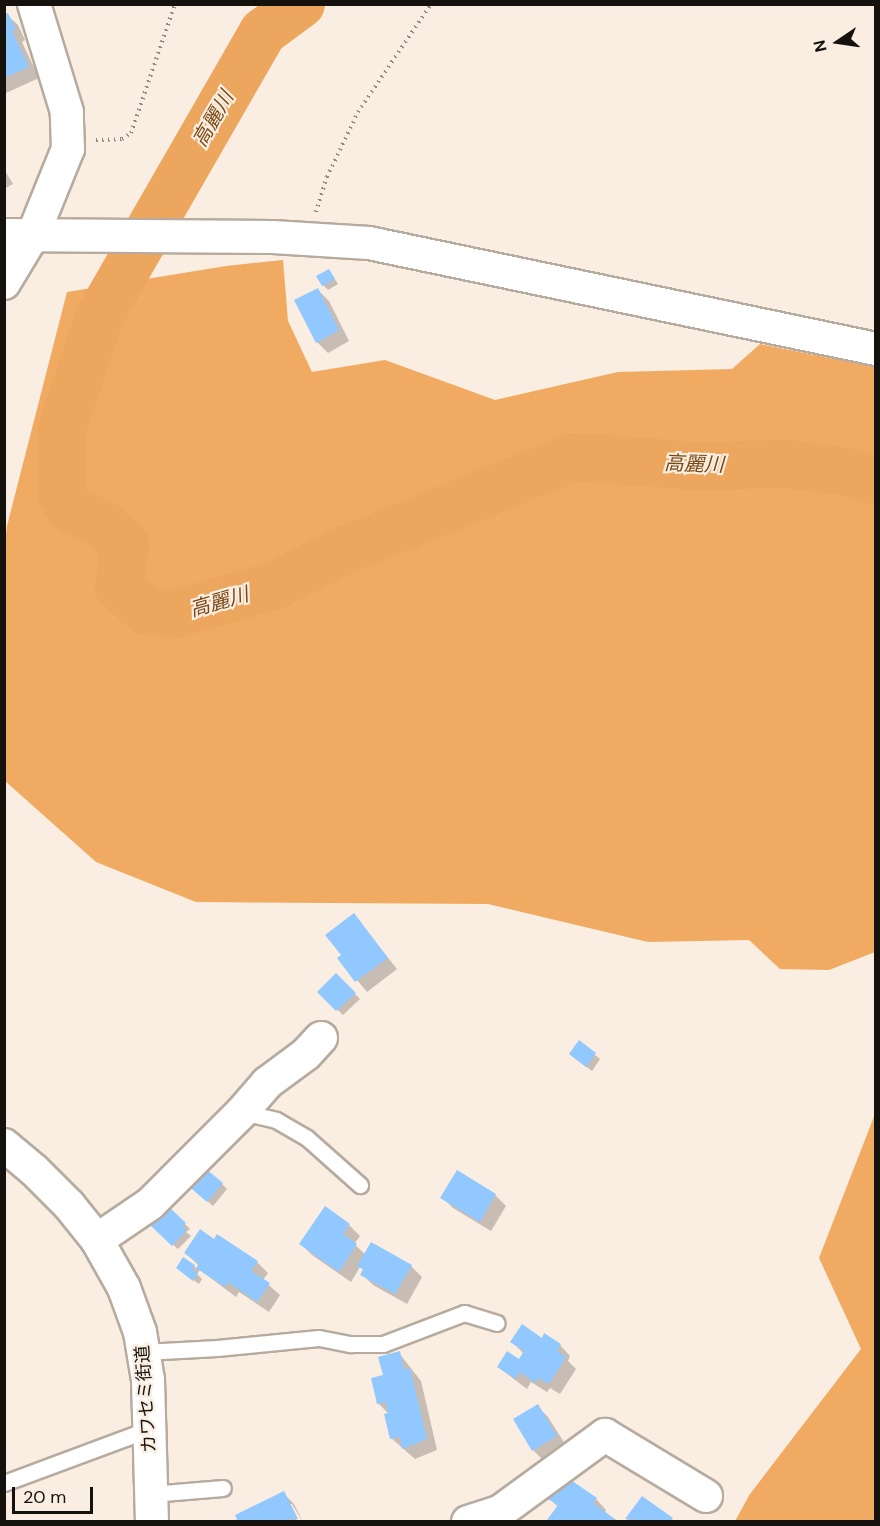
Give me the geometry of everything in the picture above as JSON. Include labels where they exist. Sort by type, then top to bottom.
[{"type":"street","points":[[4,283],[19,235],[68,149],[67,112],[34,4]]},
{"type":"street","points":[[19,235],[273,237],[369,243],[876,349]]},
{"type":"street","points":[[97,1240],[150,1204],[242,1112],[267,1083],[306,1054],[321,1038]]},
{"type":"street","name":"カワセミ街道","points":[[4,1145],[34,1170],[69,1205],[97,1240],[124,1288],[140,1332],[148,1380],[152,1508]]},
{"type":"street","points":[[468,1521],[501,1510],[605,1435],[706,1496]]},
{"type":"lane","points":[[242,1112],[276,1120],[307,1138],[360,1185]]},
{"type":"lane","points":[[144,1352],[217,1348],[319,1338],[351,1344],[383,1344],[464,1313],[496,1323]]},
{"type":"lane","points":[[4,1483],[136,1434],[150,1432]]},
{"type":"lane","points":[[152,1508],[223,1488]]},
{"type":"path","points":[[90,146],[98,138],[122,139],[131,133],[175,4]]},
{"type":"path","points":[[307,238],[327,177],[358,112],[431,4]]},
{"type":"shaded area","points":[[283,260],[288,321],[312,372],[385,360],[495,400],[618,372],[732,369],[760,344],[875,367],[875,952],[829,970],[780,969],[749,940],[648,942],[488,904],[196,902],[96,862],[5,781],[4,551],[7,526],[67,292],[226,266]]},
{"type":"shaded area","points":[[875,1114],[875,1521],[735,1521],[750,1494],[861,1349],[819,1258]]},
{"type":"building","points":[[8,13],[16,29],[12,31],[29,67],[4,78],[4,14]]},
{"type":"building","points":[[329,269],[335,279],[322,286],[316,276]]},
{"type":"building","points":[[318,288],[339,330],[316,343],[294,300]]},
{"type":"building","points":[[354,913],[388,958],[355,982],[337,958],[341,955],[325,935]]},
{"type":"building","points":[[336,973],[356,993],[336,1011],[317,992]]},
{"type":"building","points":[[579,1040],[596,1053],[586,1067],[569,1054]]},
{"type":"building","points":[[200,1164],[223,1183],[207,1202],[185,1183]]},
{"type":"building","points":[[457,1170],[496,1194],[480,1222],[440,1198]]},
{"type":"building","points":[[168,1206],[186,1223],[182,1226],[187,1230],[172,1246],[150,1225]]},
{"type":"building","points":[[325,1206],[350,1224],[343,1234],[357,1244],[339,1272],[299,1244]]},
{"type":"building","points":[[200,1229],[214,1239],[217,1234],[258,1261],[251,1271],[270,1283],[257,1302],[228,1282],[225,1287],[196,1268],[199,1264],[184,1253]]},
{"type":"building","points":[[371,1242],[412,1265],[395,1294],[360,1275],[363,1269],[357,1266]]},
{"type":"building","points":[[183,1257],[195,1265],[192,1269],[198,1273],[193,1281],[176,1268]]},
{"type":"building","points":[[522,1324],[542,1338],[544,1333],[561,1344],[557,1351],[566,1357],[549,1384],[538,1378],[535,1383],[520,1372],[516,1379],[497,1367],[507,1351],[519,1359],[524,1351],[510,1342]]},
{"type":"building","points":[[400,1351],[404,1370],[410,1368],[427,1439],[402,1449],[400,1437],[390,1439],[384,1414],[388,1413],[386,1402],[377,1404],[371,1378],[383,1375],[378,1357]]},
{"type":"building","points":[[538,1404],[557,1436],[532,1451],[513,1419]]},
{"type":"building","points":[[565,1476],[597,1498],[593,1503],[619,1522],[547,1520],[558,1505],[548,1499]]},
{"type":"building","points":[[284,1491],[298,1519],[238,1522],[235,1515]]},
{"type":"building","points":[[642,1496],[673,1518],[670,1522],[625,1519]]},
{"type":"waterway","name":"高麗川","points":[[301,4],[263,32],[100,315],[61,431],[62,495],[70,509],[102,524],[125,544],[119,587],[147,611],[179,613],[276,585],[345,550],[574,457],[697,466],[788,464],[847,472],[876,481]]}]
